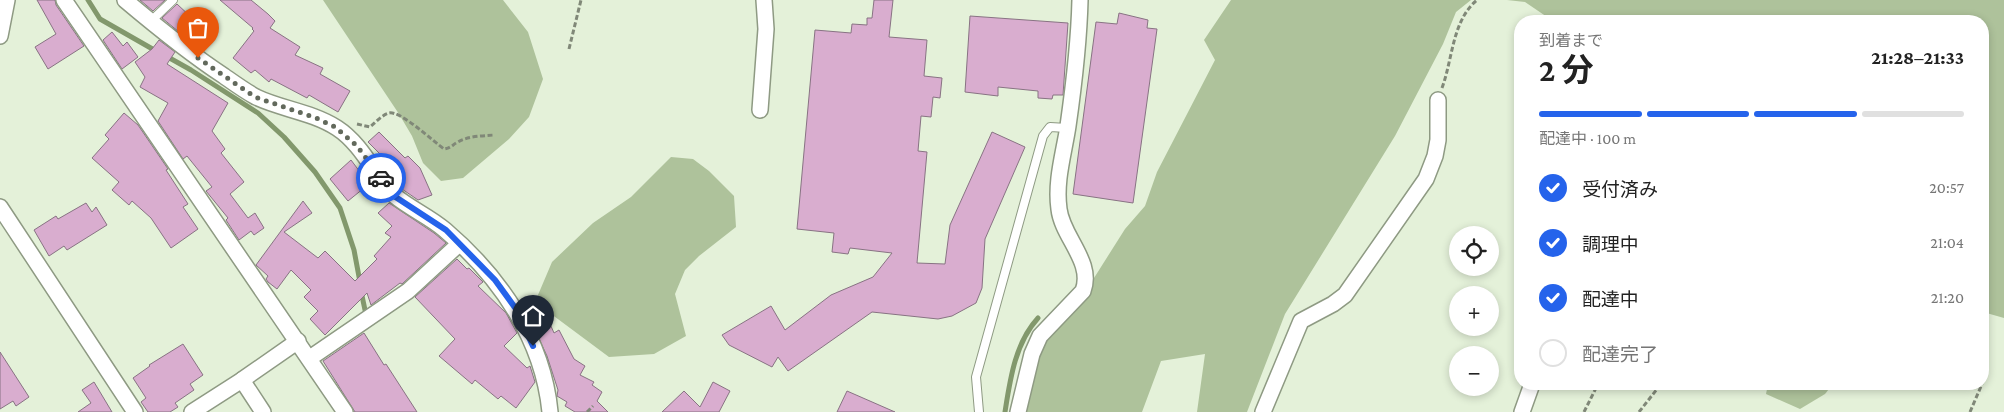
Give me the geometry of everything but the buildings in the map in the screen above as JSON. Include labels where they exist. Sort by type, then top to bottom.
[{"type":"street","points":[[0,36],[7,0]]},
{"type":"street","points":[[64,0],[310,358],[345,412]]},
{"type":"street","points":[[125,0],[150,22],[198,58],[255,97],[316,118],[335,127],[357,146],[394,196],[446,230],[495,280],[516,309],[538,360],[550,412]]},
{"type":"street","points":[[760,110],[766,28],[764,0]]},
{"type":"street","points":[[1018,412],[1032,354],[1040,336],[1083,291],[1085,285],[1081,260],[1064,230],[1058,210],[1059,176],[1076,68],[1080,0]]},
{"type":"street","points":[[1263,412],[1301,321],[1333,304],[1345,295],[1426,179],[1435,156],[1438,140],[1438,100]]},
{"type":"street","points":[[0,207],[135,412]]},
{"type":"street","points":[[310,358],[408,291],[459,244]]},
{"type":"street","points":[[192,412],[298,341]]},
{"type":"street","points":[[242,380],[263,412]]},
{"type":"street","points":[[1522,412],[1530,390]]},
{"type":"lane","points":[[150,22],[173,0]]},
{"type":"lane","points":[[979,412],[976,377],[1043,136],[1050,127],[1067,128]]},
{"type":"path","points":[[569,48],[581,0]]},
{"type":"path","points":[[1438,100],[1449,69],[1454,41],[1462,17],[1469,6],[1477,0]]},
{"type":"path","points":[[335,127],[341,123],[350,122],[370,127],[390,113],[396,113],[444,149],[450,148],[457,142],[470,137],[494,135]]},
{"type":"path","points":[[1584,412],[1595,390]]},
{"type":"path","points":[[1639,412],[1656,390]]},
{"type":"path","points":[[1970,412],[1979,390]]},
{"type":"path","points":[[587,412],[592,406]]},
{"type":"green space","points":[[323,0],[503,0],[528,32],[543,79],[529,117],[509,139],[463,178],[441,181],[423,163],[412,136],[399,114]]},
{"type":"green space","points":[[1231,0],[1471,0],[1456,12],[1443,44],[1395,136],[1285,314],[1247,412],[1197,412],[1205,354],[1161,361],[1142,412],[1023,412],[1037,349],[1082,297],[1125,229],[1145,206],[1157,172],[1215,60],[1204,40]]},
{"type":"green space","points":[[1507,0],[2004,0],[2004,318],[1989,314],[1989,15],[1544,15],[1525,2]]},
{"type":"green space","points":[[671,157],[693,159],[709,171],[734,196],[736,227],[699,256],[685,270],[675,294],[686,336],[654,354],[609,357],[535,302],[552,262],[593,223],[631,197]]},
{"type":"green space","points":[[1767,390],[1828,390],[1825,394],[1800,409],[1766,394]]},
{"type":"waterway","points":[[88,0],[100,19],[156,51]]},
{"type":"waterway","points":[[166,56],[258,113],[284,137],[315,172],[340,208],[354,250],[360,282]]},
{"type":"waterway","points":[[361,291],[365,310]]},
{"type":"waterway","points":[[1005,412],[1019,350],[1030,328],[1038,318]]},
{"type":"way so far","points":[[198,58],[255,97],[316,118],[335,127],[357,146],[381,178]]},
{"type":"route","points":[[381,178],[394,196],[446,230],[495,280],[516,309],[533,346]]}]
